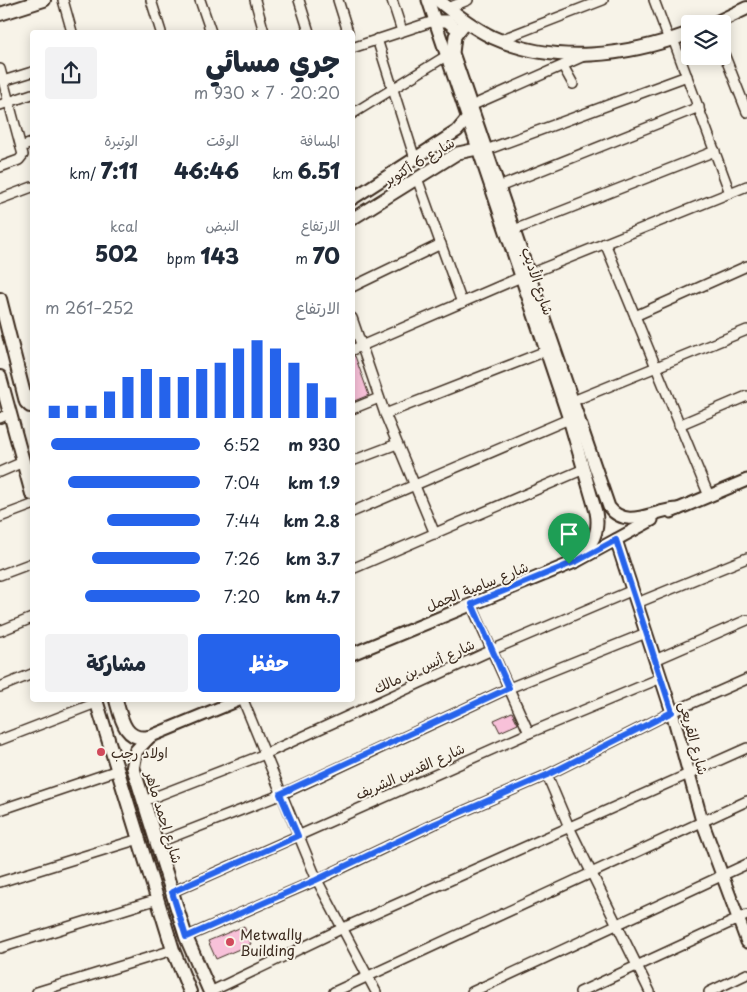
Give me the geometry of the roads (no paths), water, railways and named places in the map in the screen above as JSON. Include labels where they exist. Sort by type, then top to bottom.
[{"type":"main road","points":[[0,14],[12,5],[44,0]]},
{"type":"main road","points":[[443,4],[462,26],[520,48],[549,54],[615,53],[681,36]]},
{"type":"main road","points":[[731,16],[747,8]]},
{"type":"main road","points":[[0,299],[26,402],[30,405]]},
{"type":"main road","points":[[0,377],[5,416],[24,462],[30,486]]},
{"type":"main road","points":[[96,702],[173,950],[190,992]]},
{"type":"main road","points":[[117,702],[122,723],[133,736],[149,737]]},
{"type":"main road","points":[[105,729],[122,723]]},
{"type":"main road","name":"شارع احمد ماهر","points":[[149,737],[138,746],[133,762],[186,937],[210,992]]},
{"type":"street","points":[[63,0],[71,30]]},
{"type":"street","points":[[151,0],[160,30]]},
{"type":"street","points":[[200,0],[210,30]]},
{"type":"street","points":[[255,0],[263,30]]},
{"type":"street","points":[[299,0],[308,30]]},
{"type":"street","points":[[338,0],[347,30]]},
{"type":"street","points":[[392,0],[402,31]]},
{"type":"street","name":"شارع الأديب","points":[[428,0],[467,119],[499,187],[514,230],[546,351],[569,419],[596,512],[597,527],[590,545],[569,564]]},
{"type":"street","points":[[443,4],[468,0]]},
{"type":"street","points":[[500,40],[603,0]]},
{"type":"street","points":[[654,0],[687,76],[730,193]]},
{"type":"street","points":[[355,47],[434,21],[448,21],[462,26]]},
{"type":"street","name":"شارع الأديب","points":[[462,26],[453,41],[453,53],[471,106],[482,150],[525,275],[612,511],[621,517],[632,519],[665,510],[678,509]]},
{"type":"street","points":[[378,39],[415,159]]},
{"type":"street","points":[[471,106],[589,54]]},
{"type":"street","points":[[355,112],[446,56]]},
{"type":"street","points":[[728,65],[747,112]]},
{"type":"street","points":[[563,66],[572,84]]},
{"type":"street","points":[[0,70],[3,81],[4,103],[21,147],[22,158],[0,167]]},
{"type":"street","points":[[3,81],[30,73]]},
{"type":"street","points":[[482,150],[687,76]]},
{"type":"street","points":[[4,103],[30,95]]},
{"type":"street","points":[[499,187],[699,108]]},
{"type":"street","name":"شارع 6 أكتوبر","points":[[355,197],[462,127],[467,119]]},
{"type":"street","points":[[21,147],[30,144]]},
{"type":"street","name":"شارع 6 أكتوبر","points":[[355,217],[458,153],[482,150]]},
{"type":"street","points":[[514,230],[715,151]]},
{"type":"street","points":[[417,178],[462,303]]},
{"type":"street","points":[[355,349],[525,275],[747,186]]},
{"type":"street","points":[[0,199],[30,188]]},
{"type":"street","points":[[605,242],[709,496]]},
{"type":"street","points":[[355,286],[441,244]]},
{"type":"street","points":[[635,316],[747,266]]},
{"type":"street","points":[[355,326],[385,414],[435,534]]},
{"type":"street","points":[[573,401],[747,330]]},
{"type":"street","points":[[385,414],[546,351]]},
{"type":"street","points":[[680,425],[747,396]]},
{"type":"street","points":[[355,408],[379,398]]},
{"type":"street","points":[[355,511],[569,419]]},
{"type":"street","points":[[355,460],[397,444]]},
{"type":"street","points":[[0,472],[24,462]]},
{"type":"street","points":[[355,568],[584,469]]},
{"type":"street","name":"شارع سامية الجمل","points":[[355,653],[569,564],[616,540],[643,523],[747,480]]},
{"type":"street","points":[[0,518],[30,506]]},
{"type":"street","name":"شارع القريعى","points":[[616,540],[672,712],[687,774],[721,874],[742,917],[747,942]]},
{"type":"street","points":[[637,603],[747,558]]},
{"type":"street","points":[[0,576],[30,564]]},
{"type":"street","name":"شارع أنس بن مالك","points":[[144,801],[265,754],[492,650],[633,590]]},
{"type":"street","points":[[472,604],[529,733]]},
{"type":"street","points":[[0,631],[30,619]]},
{"type":"street","points":[[655,660],[747,620]]},
{"type":"street","points":[[157,843],[280,794],[509,688],[646,634]]},
{"type":"street","points":[[0,687],[30,675]]},
{"type":"street","name":"شارع القدس الشريف","points":[[172,892],[529,733],[661,678]]},
{"type":"street","points":[[186,937],[316,880],[434,824],[547,775],[672,712],[747,679]]},
{"type":"street","points":[[0,740],[94,702]]},
{"type":"street","points":[[149,737],[234,702]]},
{"type":"street","points":[[245,702],[316,880],[376,992]]},
{"type":"street","points":[[210,992],[343,928],[747,748]]},
{"type":"street","points":[[0,810],[118,770]]},
{"type":"street","points":[[547,775],[569,827],[650,992]]},
{"type":"street","points":[[334,992],[702,820],[747,802]]},
{"type":"street","points":[[0,882],[139,839]]},
{"type":"street","points":[[472,992],[618,925],[721,874],[747,864]]},
{"type":"street","points":[[0,948],[158,899]]},
{"type":"street","points":[[580,992],[742,917]]},
{"type":"street","points":[[37,992],[173,950]]},
{"type":"street","points":[[710,992],[747,974]]},
{"type":"place","name":"اولاد رجب","points":[[101,752]]},
{"type":"place","name":"Metwally Building","points":[[230,942]]}]
